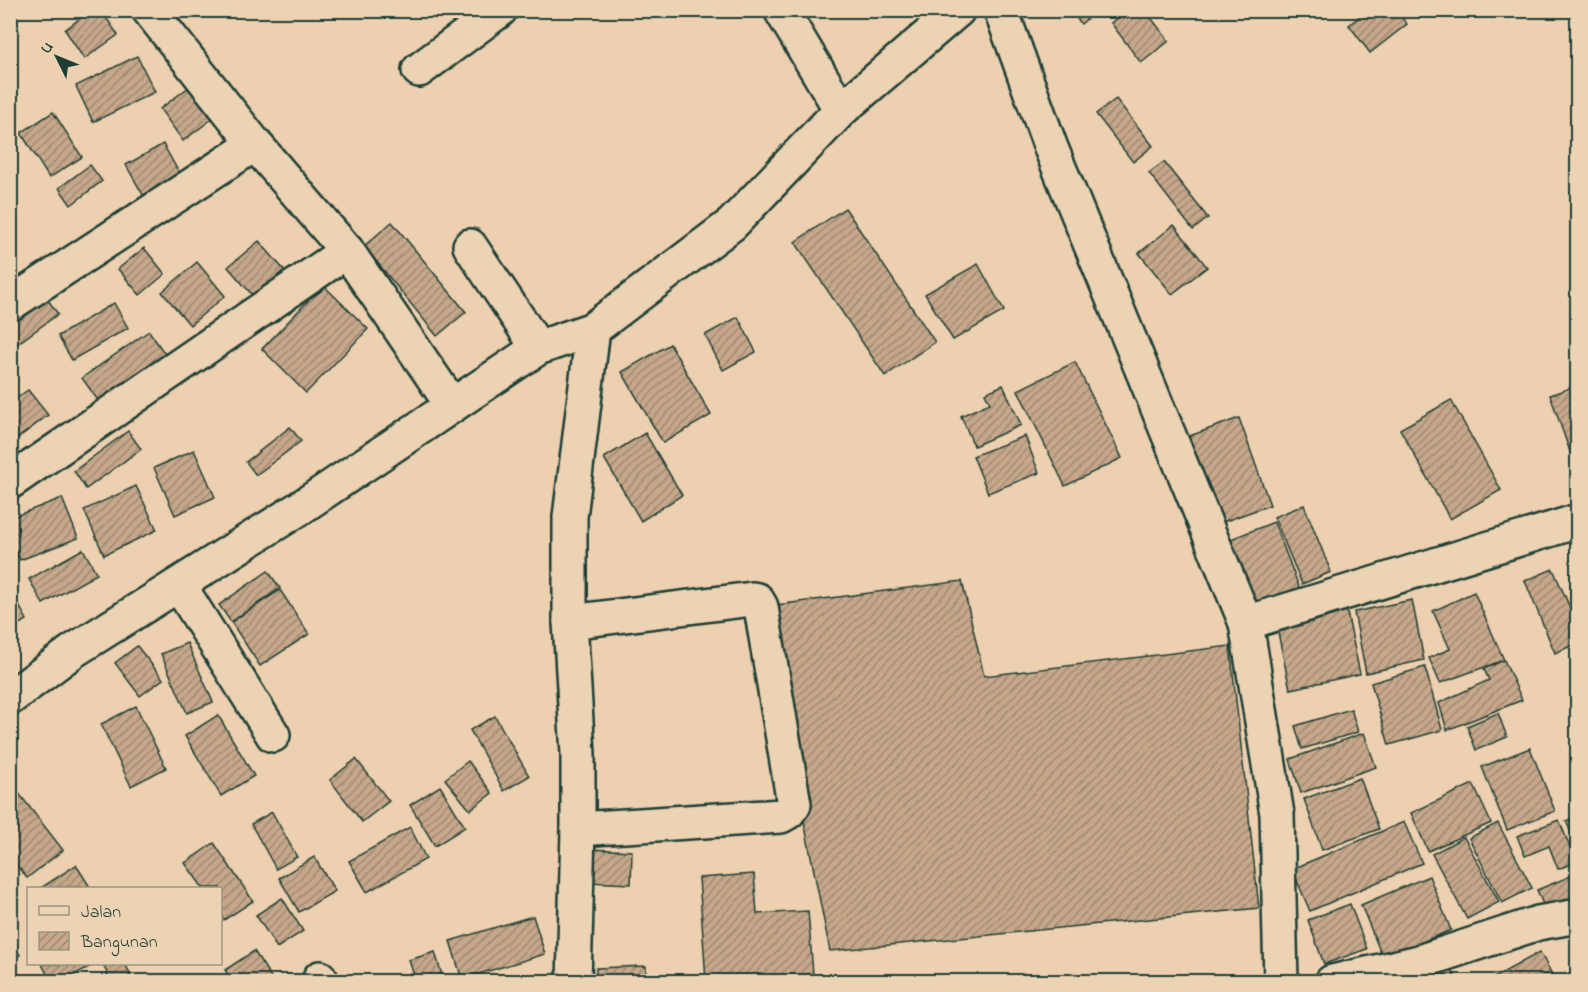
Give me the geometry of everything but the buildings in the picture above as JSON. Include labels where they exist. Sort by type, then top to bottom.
[{"type":"street","points":[[149,10],[255,144],[347,250],[452,405]]},
{"type":"street","points":[[418,70],[500,10]]},
{"type":"street","points":[[781,10],[841,111]]},
{"type":"street","points":[[10,698],[73,651],[300,508],[538,348],[593,329],[732,224],[841,111],[958,10]]},
{"type":"street","points":[[1000,10],[1051,148],[1246,623],[1277,814],[1281,981]]},
{"type":"street","points":[[10,304],[255,144]]},
{"type":"street","points":[[470,246],[538,348]]},
{"type":"street","points":[[10,482],[347,250]]},
{"type":"street","points":[[574,981],[578,754],[570,622],[570,517],[593,329]]},
{"type":"street","points":[[1246,623],[1578,521]]},
{"type":"street","points":[[178,585],[273,735]]},
{"type":"street","points":[[570,622],[752,598],[757,600],[761,607],[794,804],[788,812],[781,816],[578,829]]},
{"type":"street","points":[[1332,981],[1419,962],[1538,923],[1578,916]]}]
